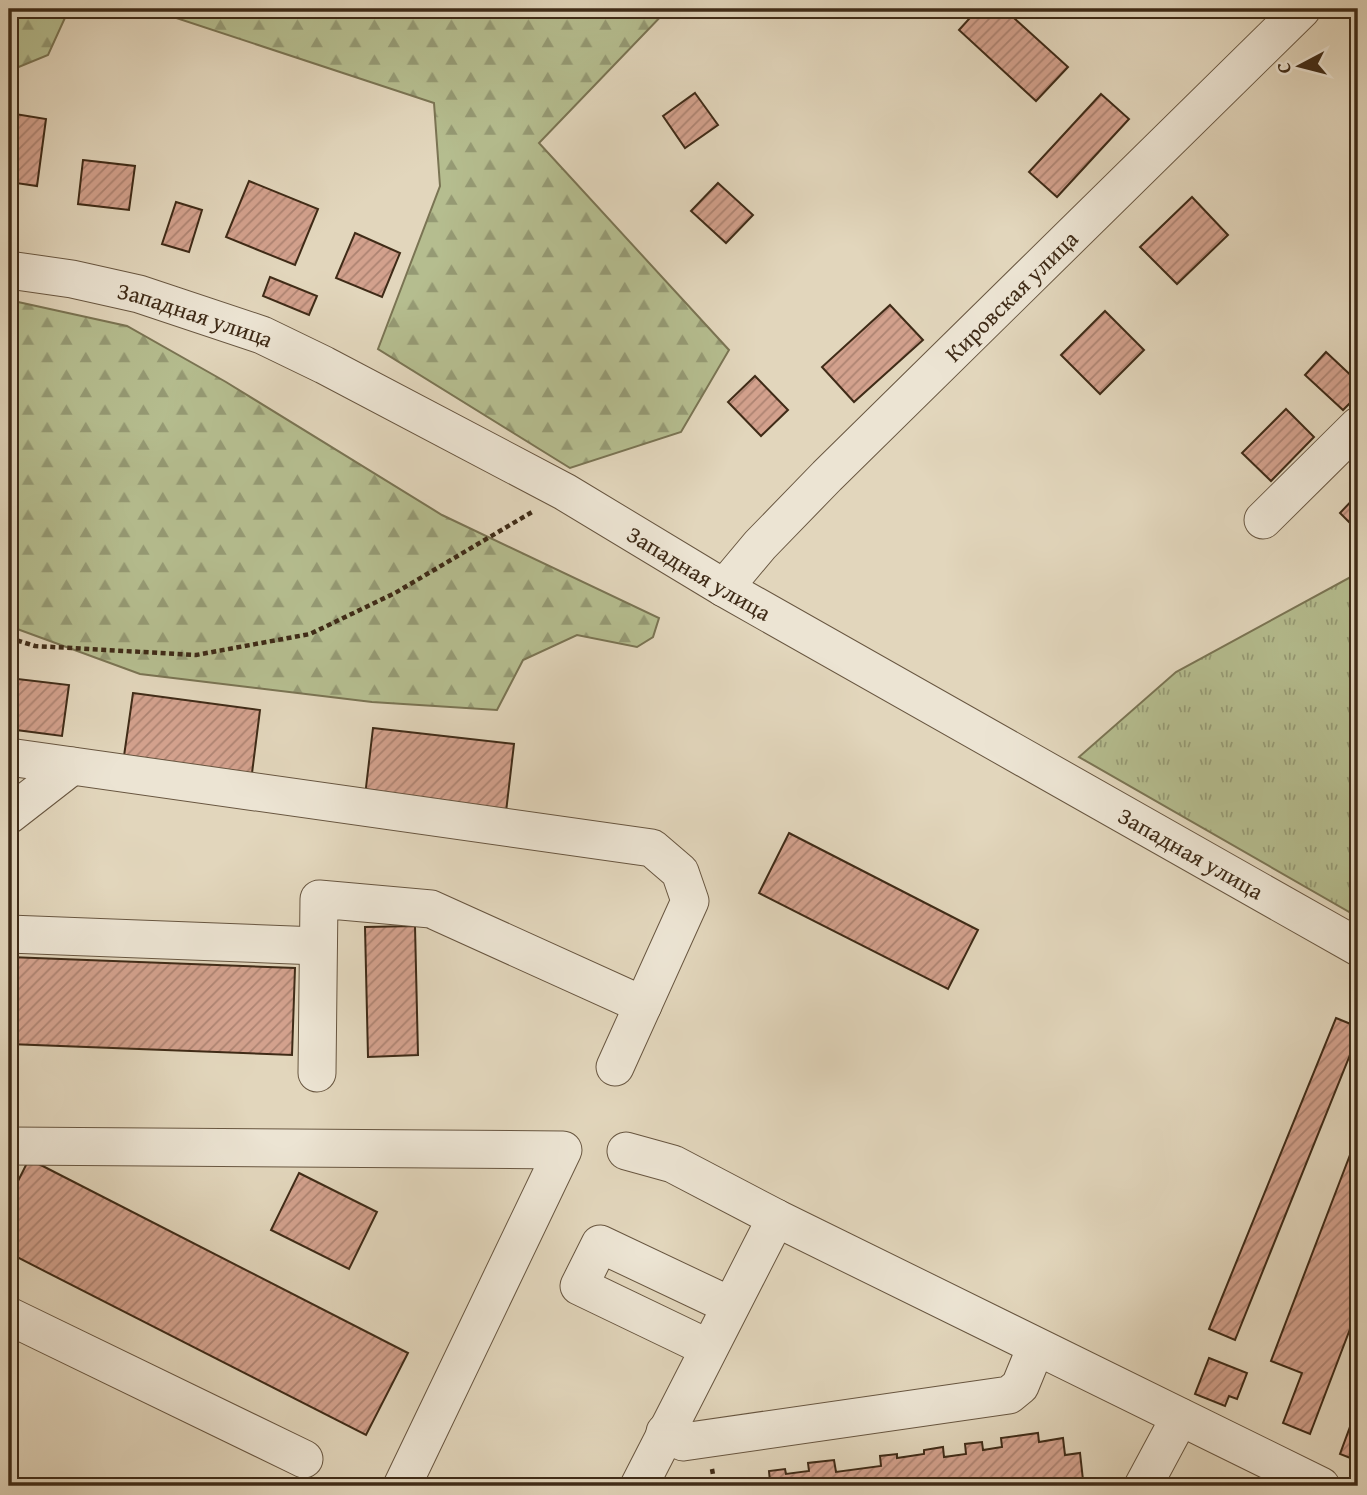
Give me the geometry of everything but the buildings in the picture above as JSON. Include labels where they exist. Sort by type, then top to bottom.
[{"type":"street","name":"Кировская улица","points":[[724,588],[760,545],[827,476],[1302,9]]},
{"type":"street","name":"Западная улица","points":[[9,270],[72,279],[139,294],[262,335],[565,492],[724,588],[1358,947]]},
{"type":"street","points":[[1263,520],[1358,426]]},
{"type":"street","points":[[9,757],[652,848],[680,872],[690,901],[615,1067]]},
{"type":"street","points":[[9,815],[72,766]]},
{"type":"street","points":[[317,1073],[318,899],[431,909],[643,1005]]},
{"type":"street","points":[[9,934],[318,946]]},
{"type":"street","points":[[9,1146],[563,1150],[402,1486]]},
{"type":"street","points":[[626,1151],[673,1164],[776,1218],[1321,1486]]},
{"type":"street","points":[[639,1486],[729,1305],[776,1218]]},
{"type":"street","points":[[708,1348],[579,1286],[600,1244],[729,1305]]},
{"type":"street","points":[[9,1316],[304,1459]]},
{"type":"street","points":[[665,1432],[684,1442],[1009,1395],[1020,1386],[1037,1347]]},
{"type":"street","points":[[1143,1486],[1180,1417]]},
{"type":"path","points":[[9,638],[35,646],[196,655],[310,634],[395,593],[565,492]]},
{"type":"green space","points":[[9,9],[69,9],[48,55],[9,71]]},
{"type":"green space","points":[[149,9],[668,9],[539,143],[729,350],[681,432],[570,468],[378,349],[440,186],[434,103]]},
{"type":"green space","points":[[9,300],[127,326],[226,382],[442,515],[659,618],[653,637],[637,647],[577,635],[523,660],[497,710],[372,702],[140,674],[9,626]]},
{"type":"green space","points":[[1358,573],[1358,917],[1079,757],[1176,672]]}]
